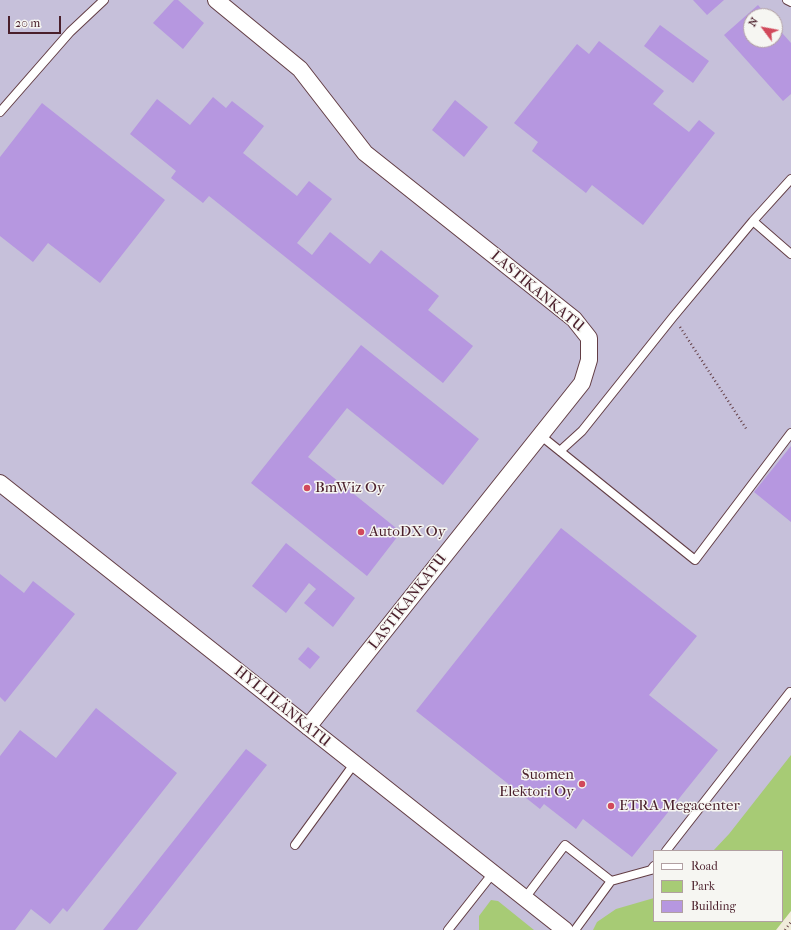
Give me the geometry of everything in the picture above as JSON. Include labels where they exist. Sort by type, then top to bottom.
[{"type":"street","name":"LASTIKANKATU","points":[[216,0],[300,69],[366,153],[574,319],[589,338],[589,360],[582,383],[308,727]]},
{"type":"street","name":"HYLLILÄNKATU","points":[[0,483],[565,930]]},
{"type":"lane","points":[[0,112],[70,32],[104,0]]},
{"type":"lane","points":[[787,0],[791,2]]},
{"type":"lane","points":[[560,451],[582,431],[673,317],[753,221],[791,179]]},
{"type":"lane","points":[[753,221],[791,254]]},
{"type":"lane","points":[[540,435],[695,560],[791,434]]},
{"type":"lane","points":[[667,850],[790,692]]},
{"type":"lane","points":[[295,845],[354,764]]},
{"type":"lane","points":[[525,898],[565,845],[611,881]]},
{"type":"lane","points":[[575,930],[611,881],[651,870],[653,867]]},
{"type":"lane","points":[[448,930],[493,873]]},
{"type":"path","points":[[673,317],[747,430]]},
{"type":"path","points":[[785,930],[791,922]]},
{"type":"shaded area","points":[[0,0],[791,0],[791,759],[719,850],[653,850],[653,922],[655,922],[660,930],[0,930]]},
{"type":"green space","points":[[791,755],[791,911],[783,921],[783,850],[714,850],[729,834]]},
{"type":"green space","points":[[653,898],[653,922],[782,922],[776,930],[593,930],[597,922],[616,909]]},
{"type":"green space","points":[[491,900],[498,901],[534,930],[479,930],[479,916]]},
{"type":"building","points":[[174,0],[178,0],[204,23],[183,49],[153,23]]},
{"type":"building","points":[[693,0],[724,0],[707,15]]},
{"type":"building","points":[[743,18],[743,48],[783,48],[783,34],[791,43],[791,94],[783,101],[724,35]]},
{"type":"building","points":[[660,25],[709,61],[693,83],[644,46]]},
{"type":"building","points":[[599,41],[664,91],[653,104],[689,132],[699,120],[715,133],[643,225],[592,185],[586,193],[532,151],[538,142],[514,123],[577,44],[589,54]]},
{"type":"building","points":[[213,97],[226,108],[232,101],[264,126],[243,153],[297,196],[309,181],[332,199],[297,243],[312,255],[330,232],[370,264],[381,250],[439,296],[428,310],[473,346],[443,383],[209,196],[203,203],[171,178],[176,171],[130,134],[157,99],[190,125]]},
{"type":"building","points":[[455,100],[488,127],[464,157],[432,130]]},
{"type":"building","points":[[42,103],[165,200],[100,283],[48,243],[33,262],[0,236],[0,157]]},
{"type":"building","points":[[361,345],[479,439],[443,485],[347,408],[308,457],[401,532],[367,576],[251,483]]},
{"type":"building","points":[[791,446],[791,522],[754,492]]},
{"type":"building","points":[[561,528],[697,636],[649,695],[718,750],[632,857],[583,819],[576,829],[544,804],[540,809],[416,711]]},
{"type":"building","points":[[286,543],[355,598],[333,627],[304,603],[316,589],[309,583],[286,613],[252,586]]},
{"type":"building","points":[[0,574],[24,593],[33,581],[75,614],[5,702],[0,697]]},
{"type":"building","points":[[308,647],[320,657],[310,669],[298,659]]},
{"type":"building","points":[[96,708],[177,773],[67,912],[63,908],[50,924],[31,909],[15,930],[0,930],[0,756],[20,730],[56,758]]},
{"type":"building","points":[[246,749],[267,765],[137,930],[103,930]]},
{"type":"place","name":"BmWiz Oy","points":[[307,488]]},
{"type":"place","name":"AutoDX Oy","points":[[361,532]]},
{"type":"place","name":"Suomen Elektori Oy","points":[[582,784]]},
{"type":"place","name":"ETRA Megacenter","points":[[611,806]]}]
